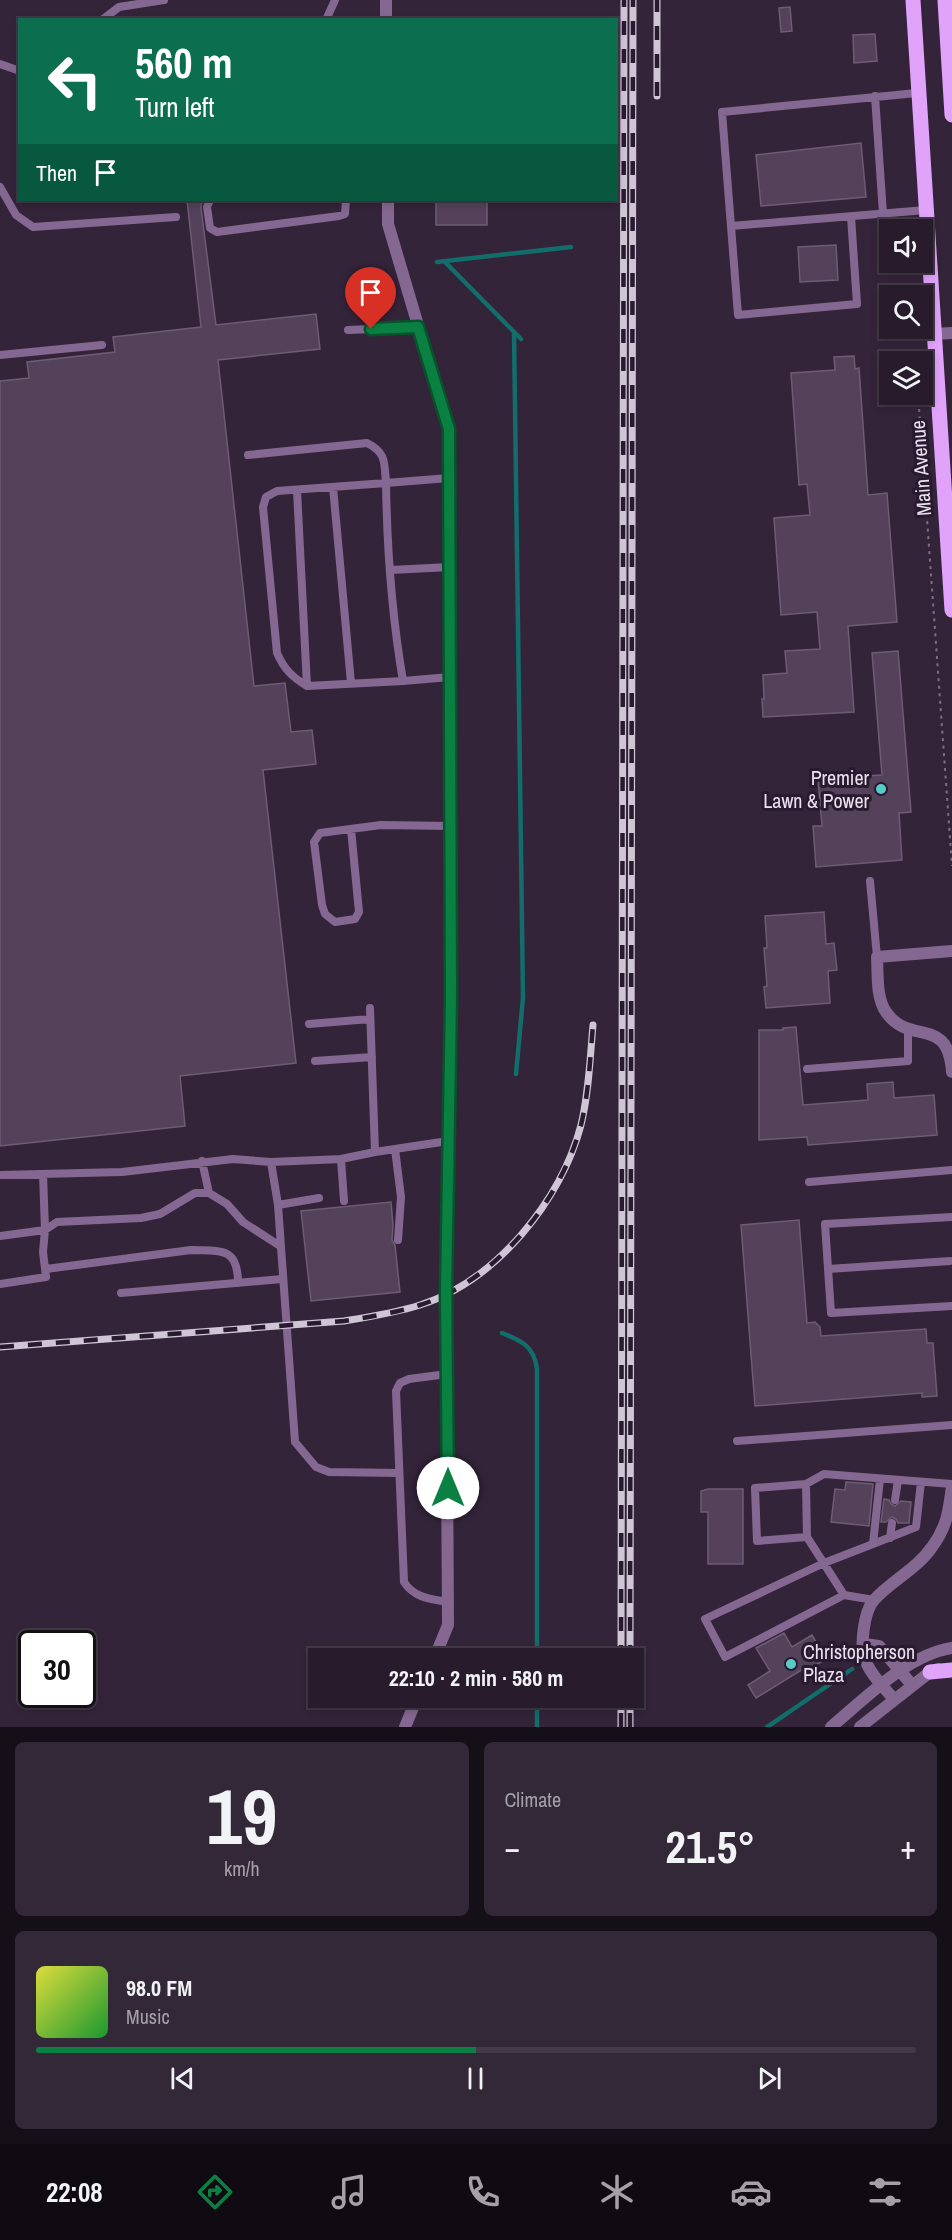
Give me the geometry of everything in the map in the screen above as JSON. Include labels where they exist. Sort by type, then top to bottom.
[{"type":"main road","name":"Main Avenue","points":[[912,0],[930,285]]},
{"type":"main road","points":[[945,0],[949,16],[952,115]]},
{"type":"main road","name":"Main Avenue","points":[[933,334],[952,610]]},
{"type":"main road","points":[[930,1672],[952,1670]]},
{"type":"street","points":[[386,0],[386,18]]},
{"type":"street","points":[[387,201],[388,224],[449,429],[451,998],[448,1141],[448,1625],[439,1648]]},
{"type":"street","points":[[933,334],[952,333]]},
{"type":"street","points":[[952,951],[877,957],[880,995],[885,1011],[894,1021],[908,1029],[936,1036],[948,1047],[952,1072]]},
{"type":"street","points":[[894,1699],[864,1660],[863,1625],[874,1600],[908,1573],[932,1548],[948,1518],[952,1485]]},
{"type":"street","points":[[864,1644],[879,1646],[912,1685]]},
{"type":"street","points":[[831,1727],[881,1685],[921,1656],[937,1650],[952,1648]]},
{"type":"street","points":[[860,1727],[930,1672],[952,1665]]},
{"type":"street","points":[[405,1727],[413,1708]]},
{"type":"lane","points":[[105,18],[119,7],[164,0]]},
{"type":"lane","points":[[327,18],[335,0]]},
{"type":"lane","points":[[2,68],[18,70]]},
{"type":"lane","points":[[851,217],[857,303],[738,315],[722,112],[917,93]]},
{"type":"lane","points":[[874,96],[883,214]]},
{"type":"lane","points":[[0,187],[16,215],[33,227],[176,217]]},
{"type":"lane","points":[[210,201],[207,207],[210,228],[217,232],[339,216],[345,214],[346,201]]},
{"type":"lane","points":[[731,226],[926,210]]},
{"type":"lane","points":[[348,330],[418,327]]},
{"type":"lane","points":[[0,355],[102,345]]},
{"type":"lane","points":[[248,455],[367,443],[376,447],[384,456],[391,570],[403,681]]},
{"type":"lane","points":[[449,478],[277,491],[266,497],[263,507],[277,653],[282,665],[293,678],[307,686],[450,677]]},
{"type":"lane","points":[[333,487],[351,683]]},
{"type":"lane","points":[[297,490],[307,686]]},
{"type":"lane","points":[[391,570],[450,567]]},
{"type":"lane","points":[[351,829],[359,912],[355,919],[335,922],[325,914],[322,905],[314,842],[320,833],[381,825],[451,826]]},
{"type":"lane","points":[[870,881],[877,957]]},
{"type":"lane","points":[[370,1008],[375,1152]]},
{"type":"lane","points":[[309,1024],[370,1019]]},
{"type":"lane","points":[[807,1069],[908,1061],[908,1029]]},
{"type":"lane","points":[[315,1061],[372,1057]]},
{"type":"lane","points":[[0,1175],[122,1172],[233,1159],[271,1162],[341,1159],[448,1141]]},
{"type":"lane","points":[[395,1149],[401,1197],[398,1240]]},
{"type":"lane","points":[[341,1159],[344,1201]]},
{"type":"lane","points":[[202,1161],[209,1193]]},
{"type":"lane","points":[[271,1162],[278,1204],[295,1442],[316,1467],[329,1472],[399,1473]]},
{"type":"lane","points":[[809,1182],[952,1170]]},
{"type":"lane","points":[[0,1284],[46,1277],[43,1252],[45,1230],[43,1174]]},
{"type":"lane","points":[[0,1236],[45,1230],[57,1222],[154,1216],[195,1193],[209,1193],[222,1201],[243,1222],[280,1246]]},
{"type":"lane","points":[[278,1204],[318,1198]]},
{"type":"lane","points":[[952,1217],[825,1224],[831,1314],[952,1306]]},
{"type":"lane","points":[[46,1269],[191,1250],[215,1251],[235,1259],[238,1283]]},
{"type":"lane","points":[[828,1269],[950,1261]]},
{"type":"lane","points":[[121,1293],[282,1279]]},
{"type":"lane","points":[[447,1374],[409,1379],[400,1383],[396,1391],[404,1582],[409,1590],[423,1597],[448,1602]]},
{"type":"lane","points":[[737,1441],[952,1425]]},
{"type":"lane","points":[[807,1537],[757,1541],[755,1488],[806,1484],[824,1474],[952,1485]]},
{"type":"lane","points":[[873,1544],[880,1479]]},
{"type":"lane","points":[[895,1500],[898,1480]]},
{"type":"lane","points":[[874,1600],[844,1595],[725,1657],[705,1619],[824,1563],[916,1527],[921,1482]]},
{"type":"lane","points":[[806,1484],[807,1537],[844,1595]]},
{"type":"lane","points":[[890,1538],[892,1523]]},
{"type":"path","points":[[919,405],[952,866]]},
{"type":"building","points":[[790,7],[792,31],[781,32],[779,8]]},
{"type":"building","points":[[875,34],[877,61],[854,63],[853,35]]},
{"type":"building","points":[[861,143],[866,197],[761,206],[756,155]]},
{"type":"building","points":[[187,201],[202,201],[216,325],[316,314],[320,349],[218,360],[254,686],[285,683],[291,732],[312,730],[316,764],[263,770],[296,1063],[180,1076],[185,1126],[0,1146],[0,381],[29,378],[27,362],[115,352],[113,337],[201,327]]},
{"type":"building","points":[[436,201],[487,201],[487,225],[436,225]]},
{"type":"building","points":[[836,245],[838,280],[800,282],[798,247]]},
{"type":"building","points":[[854,356],[855,369],[859,368],[868,495],[887,493],[897,622],[848,626],[854,712],[763,717],[763,675],[787,673],[785,651],[820,649],[817,612],[781,615],[774,518],[810,515],[807,484],[799,485],[791,373],[835,370],[834,357]]},
{"type":"building","points":[[898,651],[911,812],[899,813],[902,860],[816,867],[813,826],[822,826],[818,779],[882,775],[872,653]]},
{"type":"building","points":[[824,912],[826,944],[834,943],[837,970],[828,971],[830,1003],[766,1008],[765,916]]},
{"type":"building","points":[[796,1027],[803,1105],[868,1100],[867,1084],[893,1082],[894,1098],[934,1095],[937,1135],[808,1145],[807,1137],[759,1140],[759,1030],[783,1030],[783,1028]]},
{"type":"building","points":[[391,1202],[392,1240],[395,1245],[400,1292],[311,1301],[301,1211]]},
{"type":"building","points":[[799,1220],[807,1323],[815,1322],[820,1327],[821,1336],[926,1329],[927,1343],[933,1343],[937,1396],[922,1397],[922,1393],[755,1406],[741,1225]]},
{"type":"building","points":[[846,1482],[873,1484],[869,1526],[831,1522],[835,1489],[845,1490]]},
{"type":"building","points":[[743,1489],[743,1564],[708,1564],[708,1512],[701,1512],[701,1491]]},
{"type":"building","points":[[884,1499],[889,1500],[895,1506],[901,1501],[911,1502],[909,1523],[898,1523],[892,1517],[886,1522],[881,1522]]},
{"type":"building","name":"Christopherson Plaza","points":[[784,1633],[792,1647],[812,1635],[826,1659],[805,1672],[803,1669],[756,1698],[748,1685],[770,1671],[756,1648]]},
{"type":"waterway","points":[[437,262],[571,247]]},
{"type":"waterway","points":[[445,262],[521,339]]},
{"type":"waterway","points":[[514,332],[523,998],[516,1074]]},
{"type":"waterway","points":[[502,1333],[526,1345],[533,1355],[537,1369],[537,1648]]},
{"type":"waterway","points":[[767,1727],[852,1669]]},
{"type":"waterway","points":[[537,1708],[537,1727]]},
{"type":"railway","points":[[621,1648],[624,0]]},
{"type":"railway","points":[[630,1648],[633,0]]},
{"type":"railway","points":[[657,0],[657,96]]},
{"type":"railway","points":[[0,1347],[344,1321],[411,1308],[448,1293],[499,1258],[522,1234],[558,1182],[571,1154],[584,1113],[593,1025]]},
{"type":"railway","points":[[621,1708],[621,1727]]},
{"type":"railway","points":[[630,1708],[630,1727]]},
{"type":"place","name":"Premier Lawn & Power","points":[[881,789]]},
{"type":"place","name":"Christopherson Plaza","points":[[791,1664]]},
{"type":"route","points":[[371,329],[418,327],[449,429],[451,998],[446,1293],[448,1488]]}]
